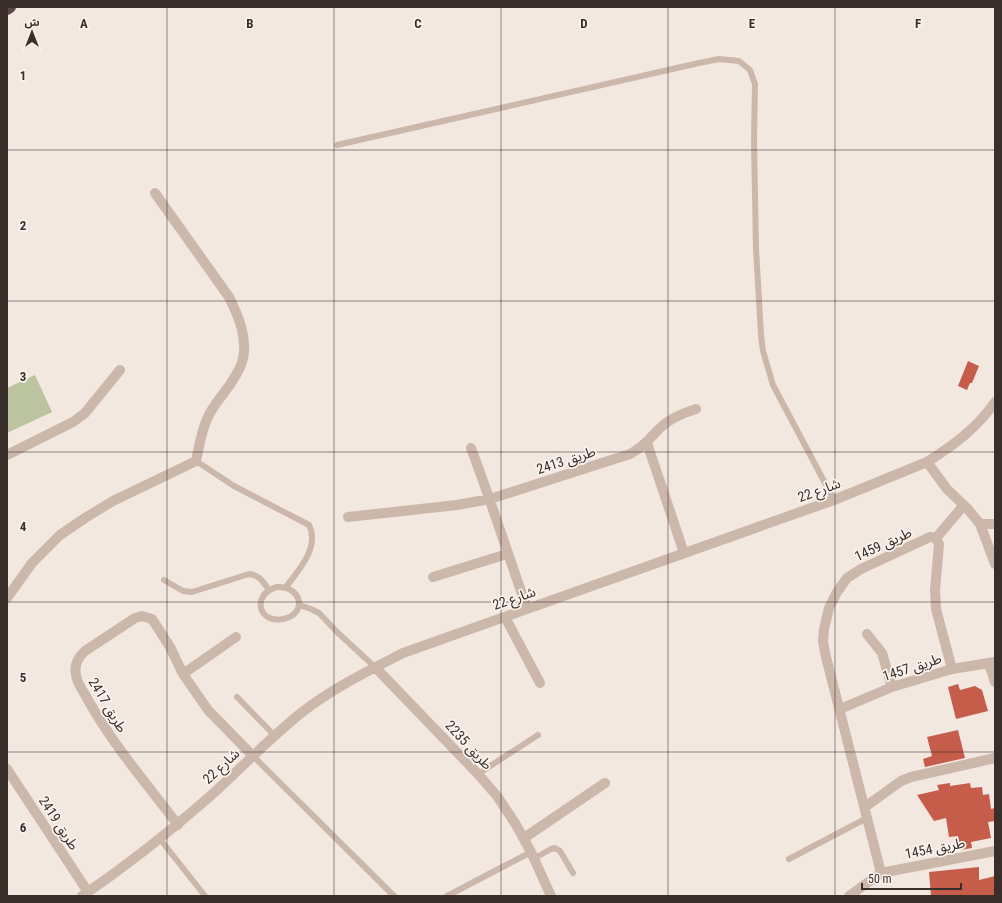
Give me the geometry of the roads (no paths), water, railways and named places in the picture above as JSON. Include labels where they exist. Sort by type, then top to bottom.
[{"type":"street","points":[[7,598],[32,563],[60,535],[85,518],[113,502],[196,461],[207,419],[243,361],[244,350],[242,330],[238,314],[229,297],[155,193]]},
{"type":"street","points":[[7,455],[73,422],[85,413],[120,370]]},
{"type":"street","name":"شارع 22","points":[[85,894],[178,824],[274,735],[302,712],[350,680],[403,652],[834,500],[927,462],[954,445],[967,434],[980,422],[995,402]]},
{"type":"street","name":"طريق 2413","points":[[348,517],[457,505],[490,499],[637,451],[647,443],[666,422],[685,412],[696,409]]},
{"type":"street","points":[[647,443],[684,553]]},
{"type":"street","points":[[471,448],[490,499],[507,554],[528,608]]},
{"type":"street","points":[[927,462],[947,489],[974,515],[980,524],[995,564]]},
{"type":"street","points":[[952,669],[936,609],[935,590],[939,544],[936,538],[964,505]]},
{"type":"street","points":[[980,524],[995,524]]},
{"type":"street","name":"طريق 1459","points":[[881,873],[825,653],[823,641],[824,629],[829,608],[837,592],[847,578],[861,569],[930,537],[936,538]]},
{"type":"street","points":[[433,577],[507,554]]},
{"type":"street","name":"طريق 2417","points":[[178,824],[109,735],[77,681],[75,671],[78,660],[85,651],[135,618],[142,616],[150,617],[155,622],[170,647],[183,674],[208,710],[253,756]]},
{"type":"street","points":[[505,617],[540,683]]},
{"type":"street","points":[[867,634],[882,653],[892,687]]},
{"type":"street","points":[[183,674],[236,637]]},
{"type":"street","points":[[992,663],[995,682]]},
{"type":"street","name":"طريق 1457","points":[[840,709],[892,687],[952,669],[992,663]]},
{"type":"street","name":"طريق 2235","points":[[375,667],[478,774],[497,796],[524,838],[551,896]]},
{"type":"street","points":[[865,807],[901,781],[911,777],[995,758]]},
{"type":"street","name":"طريق 2419","points":[[7,769],[85,894]]},
{"type":"street","points":[[524,838],[605,783]]},
{"type":"street","name":"طريق 1454","points":[[881,873],[995,851]]},
{"type":"street","points":[[849,896],[881,873]]},
{"type":"lane","points":[[337,145],[699,62],[719,60],[739,61],[750,70],[755,84],[754,140],[756,249],[763,351],[773,385],[834,500]]},
{"type":"lane","points":[[196,461],[234,486],[308,525],[312,533],[312,543],[302,566],[286,588]]},
{"type":"lane","points":[[164,580],[183,591],[192,592],[253,574],[260,578],[269,590]]},
{"type":"lane","points":[[277,587],[286,588],[292,590],[296,594],[298,600],[299,605],[293,615],[288,618],[277,620],[267,617],[262,613],[260,608],[262,597],[269,590],[277,587]]},
{"type":"lane","points":[[299,605],[319,613],[338,633],[375,667]]},
{"type":"lane","points":[[238,697],[274,735]]},
{"type":"lane","points":[[478,774],[538,735]]},
{"type":"lane","points":[[253,756],[394,896]]},
{"type":"lane","points":[[789,859],[867,818]]},
{"type":"lane","points":[[160,839],[206,896]]},
{"type":"lane","points":[[447,896],[533,855],[555,848],[560,851],[573,873]]}]
